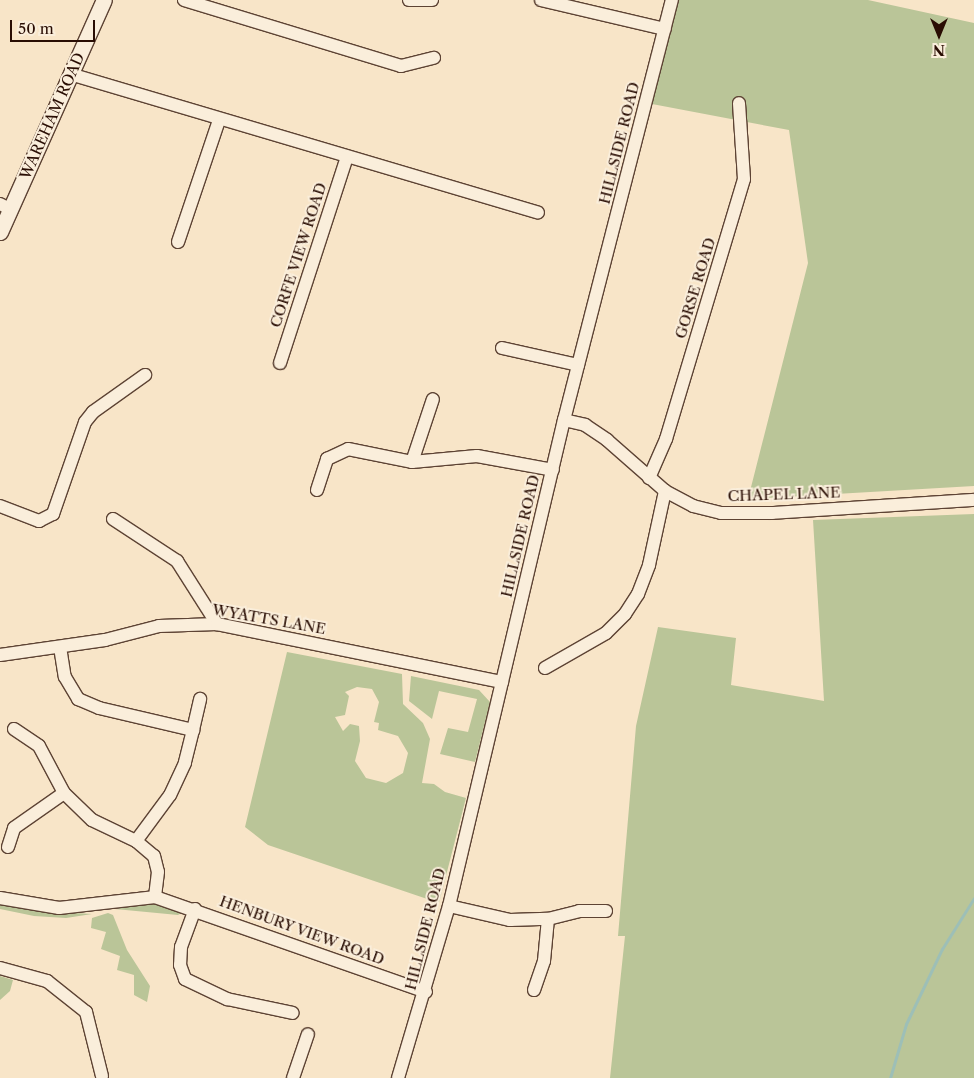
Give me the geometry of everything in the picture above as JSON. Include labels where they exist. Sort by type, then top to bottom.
[{"type":"street","name":"WAREHAM ROAD","points":[[0,232],[5,207],[104,0]]},
{"type":"street","points":[[184,0],[401,66],[434,58]]},
{"type":"street","points":[[409,0],[432,0]]},
{"type":"street","points":[[541,0],[665,29]]},
{"type":"street","name":"HILLSIDE ROAD","points":[[398,1078],[426,992],[450,906],[564,420],[672,0]]},
{"type":"street","points":[[70,74],[219,120],[538,212]]},
{"type":"street","name":"GORSE ROAD","points":[[649,478],[666,439],[744,179],[739,103]]},
{"type":"street","points":[[178,242],[219,120]]},
{"type":"street","name":"CORFE VIEW ROAD","points":[[280,363],[347,157]]},
{"type":"street","points":[[502,348],[578,365]]},
{"type":"street","points":[[0,506],[39,521],[53,514],[85,422],[93,412],[145,375]]},
{"type":"street","points":[[412,462],[432,399]]},
{"type":"street","name":"CHAPEL LANE","points":[[564,420],[584,426],[607,440],[665,491],[693,506],[721,513],[772,513],[974,500]]},
{"type":"street","points":[[317,490],[327,459],[348,449],[412,462],[477,456],[553,470]]},
{"type":"street","points":[[545,668],[606,633],[625,614],[638,594],[650,565],[665,491]]},
{"type":"street","points":[[113,519],[177,560],[217,624]]},
{"type":"street","name":"WYATTS LANE","points":[[0,655],[104,640],[159,626],[217,624],[502,682]]},
{"type":"street","points":[[60,647],[65,677],[78,699],[99,708],[193,730]]},
{"type":"street","points":[[136,841],[170,795],[185,762],[200,699]]},
{"type":"street","points":[[14,729],[39,746],[64,793],[92,820],[136,841],[154,856],[158,872],[155,897]]},
{"type":"street","points":[[8,847],[14,828],[64,793]]},
{"type":"street","name":"HENBURY VIEW ROAD","points":[[0,898],[59,908],[155,897],[195,909],[426,992]]},
{"type":"street","points":[[450,906],[510,920],[548,919],[579,911],[606,911]]},
{"type":"street","name":"HENBURY VIEW ROAD","points":[[195,909],[181,947],[180,965],[185,979],[227,999],[293,1013]]},
{"type":"street","points":[[534,990],[544,961],[548,919]]},
{"type":"street","points":[[0,968],[47,981],[86,1012],[102,1076]]},
{"type":"street","points":[[293,1078],[308,1034]]},
{"type":"green space","points":[[678,0],[868,0],[974,23],[974,486],[748,499],[808,263],[789,130],[652,104]]},
{"type":"green space","points":[[974,514],[974,1078],[610,1078],[625,936],[618,936],[636,726],[658,627],[736,638],[731,685],[824,701],[813,520]]},
{"type":"green space","points":[[287,652],[402,674],[403,704],[423,723],[430,739],[422,783],[434,784],[445,792],[466,798],[439,903],[268,845],[245,827]],"holes":[[[357,687],[372,689],[379,702],[374,722],[379,723],[378,730],[398,736],[408,753],[403,773],[386,783],[366,778],[355,761],[360,741],[359,726],[350,724],[343,731],[335,717],[345,715],[349,696],[345,692]]]},
{"type":"green space","points":[[411,676],[479,690],[490,702],[475,762],[440,754],[448,728],[468,732],[477,699],[439,691],[432,719],[409,701]]},
{"type":"green space","points":[[0,903],[40,911],[92,914],[66,918],[34,916],[0,909]]},
{"type":"green space","points":[[143,904],[163,904],[183,912],[178,915],[115,909]]},
{"type":"green space","points":[[108,913],[113,915],[127,950],[150,986],[147,1002],[134,995],[134,975],[117,970],[120,956],[101,949],[106,932],[91,928],[92,918]]},
{"type":"green space","points":[[0,976],[13,980],[10,991],[0,1000]]},
{"type":"waterway","points":[[890,1078],[906,1024],[942,949],[974,898]]}]
